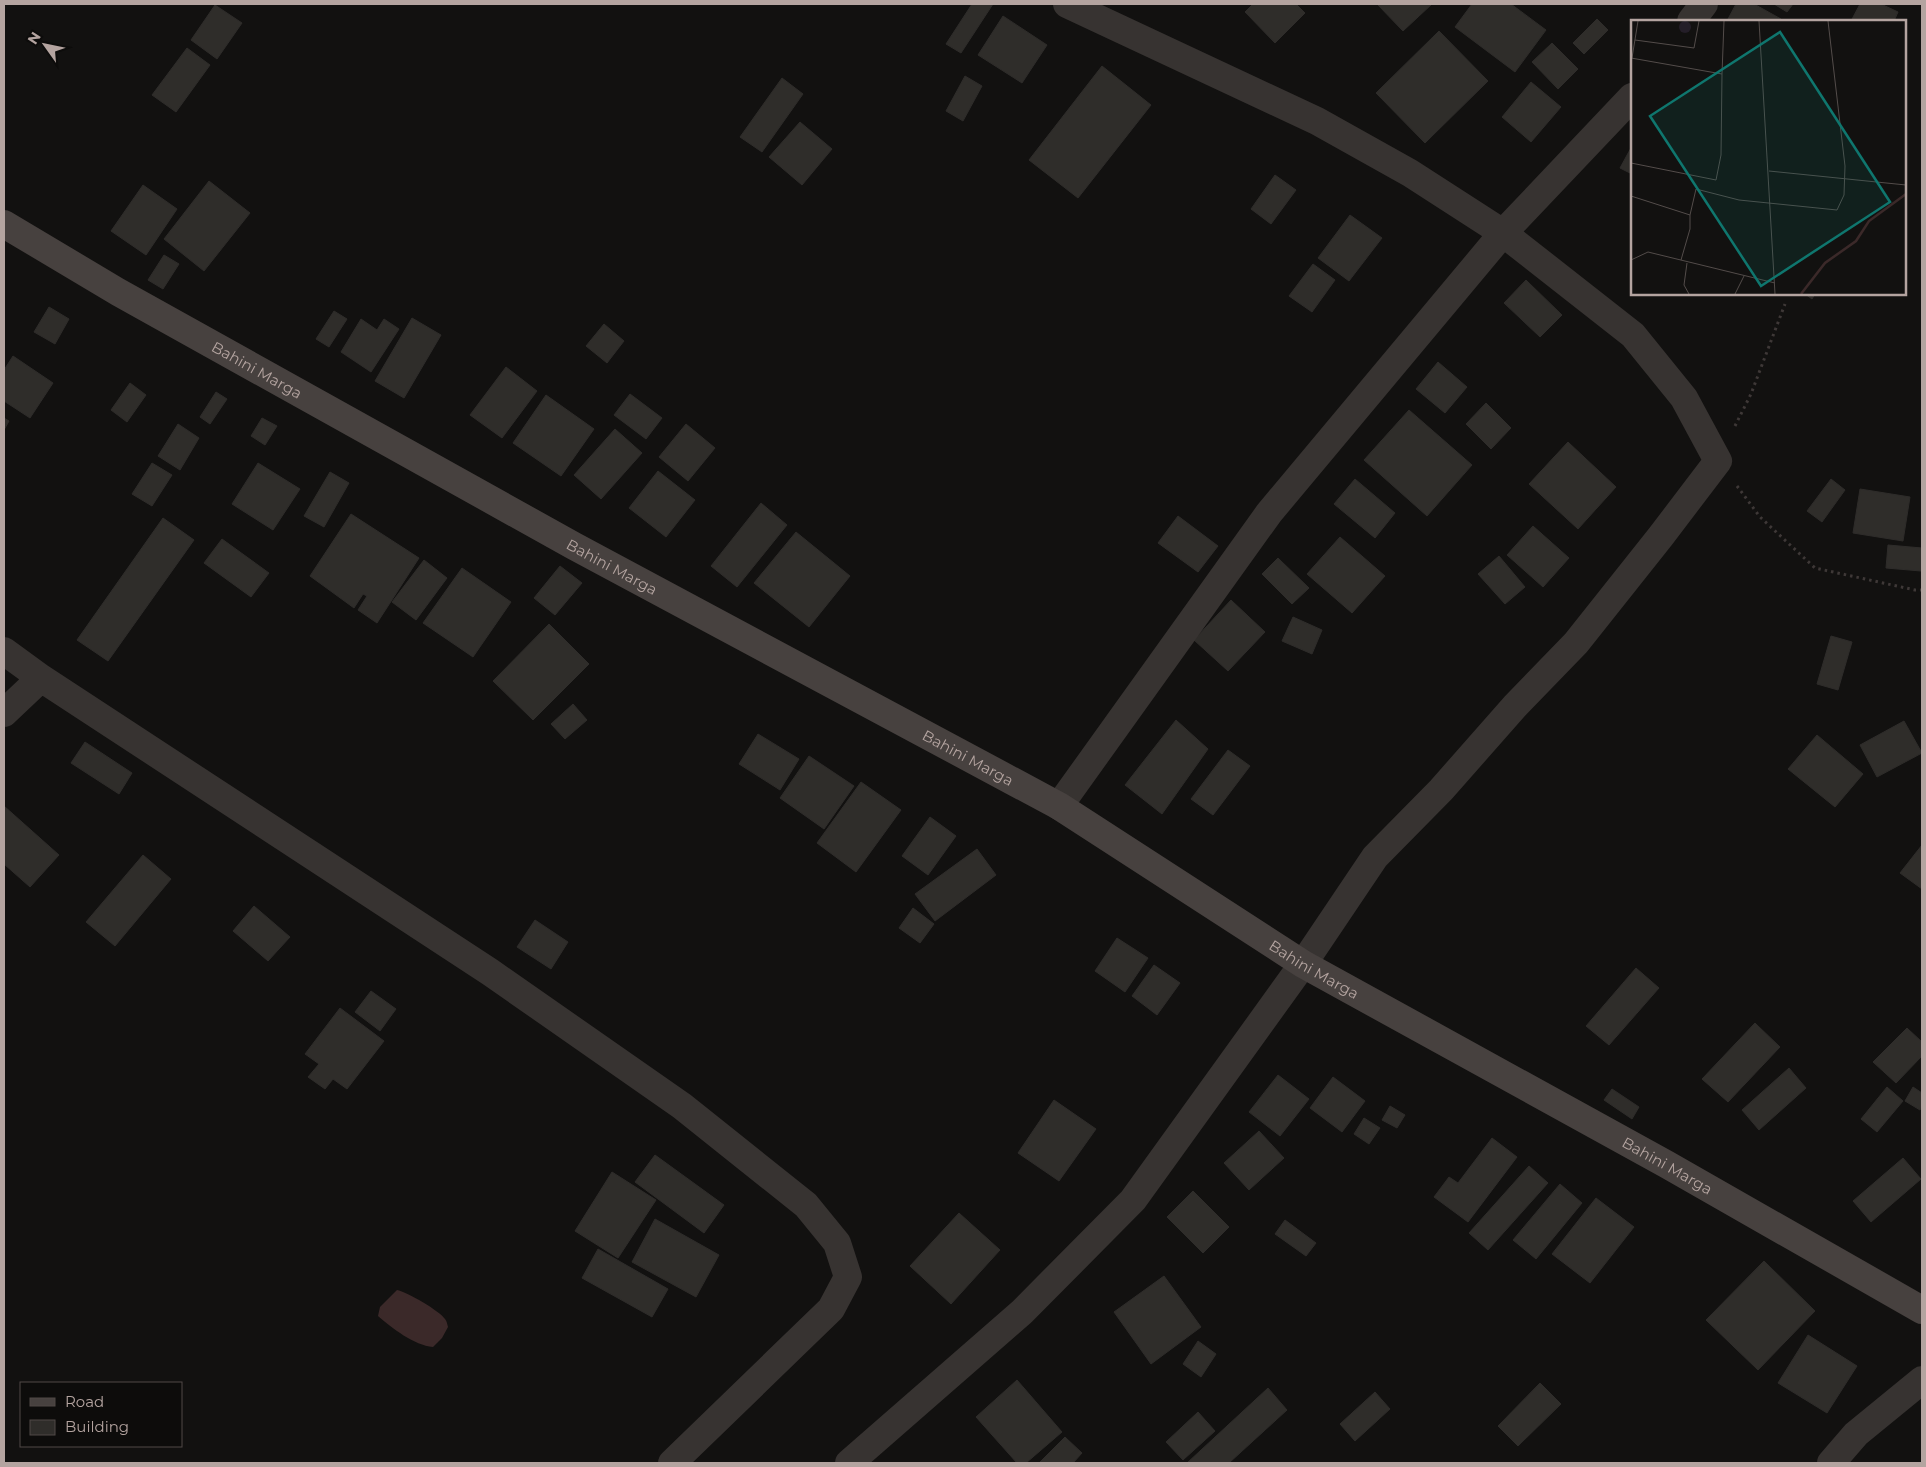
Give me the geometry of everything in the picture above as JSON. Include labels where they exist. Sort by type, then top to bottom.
[{"type":"street","points":[[849,1463],[1022,1312],[1133,1200],[1303,964],[1375,857],[1440,790],[1514,706],[1576,642],[1718,461],[1684,398],[1633,335],[1503,233],[1410,173],[1317,122],[1067,4]]},
{"type":"street","points":[[1692,20],[1704,4]]},
{"type":"street","points":[[1059,806],[1269,513],[1503,233],[1631,98]]},
{"type":"street","name":"Bahini Marga","points":[[4,224],[118,292],[566,541],[1059,806],[1303,964],[1666,1164],[1922,1310]]},
{"type":"street","points":[[4,651],[41,678],[474,962],[698,1119],[806,1205],[837,1243],[848,1277],[831,1309],[672,1463]]},
{"type":"street","points":[[4,713],[41,678]]},
{"type":"street","points":[[1831,1463],[1856,1434],[1922,1380]]},
{"type":"path","points":[[1785,304],[1750,394],[1718,461],[1760,517],[1816,568],[1922,590]]},
{"type":"shaded area","points":[[397,1290],[423,1302],[437,1311],[446,1320],[448,1327],[442,1338],[433,1347],[411,1340],[378,1316],[380,1307]]},
{"type":"building","points":[[972,4],[993,4],[961,53],[946,44]]},
{"type":"building","points":[[1253,4],[1296,4],[1305,13],[1275,43],[1245,12]]},
{"type":"building","points":[[1377,4],[1432,4],[1403,31]]},
{"type":"building","points":[[1472,4],[1511,4],[1546,30],[1515,72],[1455,27]]},
{"type":"building","points":[[1736,4],[1754,4],[1781,19],[1730,20],[1728,19]]},
{"type":"building","points":[[1774,4],[1793,4],[1787,12]]},
{"type":"building","points":[[1860,4],[1881,4],[1898,12],[1894,20],[1852,20]]},
{"type":"building","points":[[215,5],[242,23],[217,59],[191,40]]},
{"type":"building","points":[[1003,16],[1047,45],[1022,83],[978,55]]},
{"type":"building","points":[[1597,19],[1608,30],[1584,54],[1573,43]]},
{"type":"building","points":[[1439,31],[1488,81],[1425,143],[1376,93]]},
{"type":"building","points":[[1552,43],[1578,69],[1558,89],[1532,62]]},
{"type":"building","points":[[187,48],[210,65],[176,112],[152,95]]},
{"type":"building","points":[[1102,66],[1151,105],[1078,198],[1029,160]]},
{"type":"building","points":[[965,76],[982,86],[963,121],[946,111]]},
{"type":"building","points":[[782,78],[803,94],[762,152],[740,137]]},
{"type":"building","points":[[1531,82],[1561,107],[1531,142],[1502,117]]},
{"type":"building","points":[[800,122],[832,149],[802,185],[769,157]]},
{"type":"building","points":[[1631,148],[1631,174],[1620,168]]},
{"type":"building","points":[[1275,175],[1296,190],[1271,224],[1251,209]]},
{"type":"building","points":[[209,181],[250,213],[204,271],[164,239]]},
{"type":"building","points":[[143,185],[177,209],[146,255],[111,231]]},
{"type":"building","points":[[1350,215],[1382,238],[1349,281],[1318,258]]},
{"type":"building","points":[[164,255],[179,264],[163,289],[148,280]]},
{"type":"building","points":[[1313,264],[1335,280],[1312,312],[1289,296]]},
{"type":"building","points":[[1526,280],[1562,315],[1540,337],[1504,303]]},
{"type":"building","points":[[1806,295],[1814,295],[1812,299]]},
{"type":"building","points":[[49,307],[69,319],[55,344],[34,332]]},
{"type":"building","points":[[334,311],[347,319],[329,347],[316,339]]},
{"type":"building","points":[[412,318],[441,335],[404,398],[375,381]]},
{"type":"building","points":[[361,319],[377,330],[384,319],[399,329],[371,372],[341,352]]},
{"type":"building","points":[[604,324],[624,341],[607,363],[586,346]]},
{"type":"building","points":[[13,356],[53,383],[30,418],[4,401],[4,370]]},
{"type":"building","points":[[1438,362],[1467,387],[1445,413],[1416,389]]},
{"type":"building","points":[[506,367],[537,391],[502,438],[470,415]]},
{"type":"building","points":[[130,383],[146,395],[127,422],[111,410]]},
{"type":"building","points":[[216,392],[227,399],[210,424],[200,417]]},
{"type":"building","points":[[630,394],[662,418],[646,439],[614,415]]},
{"type":"building","points":[[546,395],[594,429],[561,476],[513,443]]},
{"type":"building","points":[[1486,403],[1511,428],[1491,449],[1466,424]]},
{"type":"building","points":[[1409,410],[1472,465],[1427,516],[1364,460]]},
{"type":"building","points":[[4,418],[9,421],[4,430]]},
{"type":"building","points":[[262,418],[277,426],[265,445],[251,436]]},
{"type":"building","points":[[178,424],[199,438],[180,470],[158,456]]},
{"type":"building","points":[[686,424],[715,448],[688,481],[659,457]]},
{"type":"building","points":[[615,429],[642,453],[601,499],[574,475]]},
{"type":"building","points":[[1568,442],[1616,487],[1578,529],[1529,484]]},
{"type":"building","points":[[152,463],[172,475],[152,506],[132,494]]},
{"type":"building","points":[[258,463],[300,489],[273,530],[232,504]]},
{"type":"building","points":[[658,471],[695,500],[666,537],[629,508]]},
{"type":"building","points":[[330,472],[349,483],[324,527],[304,516]]},
{"type":"building","points":[[1355,479],[1395,513],[1375,538],[1334,504]]},
{"type":"building","points":[[1831,479],[1845,490],[1822,522],[1807,511]]},
{"type":"building","points":[[1860,489],[1910,497],[1903,541],[1853,533]]},
{"type":"building","points":[[761,503],[787,525],[737,587],[711,566]]},
{"type":"building","points":[[351,514],[419,558],[377,623],[358,610],[367,596],[363,594],[354,608],[310,576]]},
{"type":"building","points":[[1178,516],[1218,546],[1198,572],[1158,543]]},
{"type":"building","points":[[163,518],[194,540],[108,661],[77,640]]},
{"type":"building","points":[[1533,526],[1569,558],[1543,587],[1507,555]]},
{"type":"building","points":[[796,532],[850,576],[809,627],[754,583]]},
{"type":"building","points":[[1340,537],[1385,576],[1352,613],[1307,574]]},
{"type":"building","points":[[222,539],[269,573],[251,597],[204,563]]},
{"type":"building","points":[[1888,545],[1922,548],[1921,571],[1886,568]]},
{"type":"building","points":[[1499,556],[1525,587],[1505,604],[1478,574]]},
{"type":"building","points":[[1278,558],[1309,588],[1292,604],[1262,574]]},
{"type":"building","points":[[424,560],[447,578],[416,620],[392,602]]},
{"type":"building","points":[[560,566],[582,583],[555,615],[534,598]]},
{"type":"building","points":[[462,568],[511,602],[473,657],[423,623]]},
{"type":"building","points":[[1231,600],[1265,632],[1228,671],[1194,640]]},
{"type":"building","points":[[1293,617],[1322,630],[1312,654],[1282,641]]},
{"type":"building","points":[[549,624],[589,664],[533,720],[493,681]]},
{"type":"building","points":[[1831,636],[1852,642],[1838,690],[1817,684]]},
{"type":"building","points":[[573,704],[587,720],[565,739],[551,724]]},
{"type":"building","points":[[1176,720],[1208,749],[1162,814],[1125,785]]},
{"type":"building","points":[[1904,721],[1922,753],[1877,777],[1860,745]]},
{"type":"building","points":[[758,734],[799,759],[780,790],[739,764]]},
{"type":"building","points":[[1817,735],[1863,774],[1835,807],[1788,769]]},
{"type":"building","points":[[85,742],[132,773],[119,794],[71,763]]},
{"type":"building","points":[[1228,750],[1250,766],[1213,815],[1191,799]]},
{"type":"building","points":[[809,756],[854,786],[824,829],[780,798]]},
{"type":"building","points":[[861,782],[901,810],[856,872],[817,843]]},
{"type":"building","points":[[4,806],[59,855],[30,887],[4,864]]},
{"type":"building","points":[[930,817],[956,836],[928,875],[902,856]]},
{"type":"building","points":[[1922,845],[1922,889],[1900,873]]},
{"type":"building","points":[[977,849],[996,875],[935,921],[915,894]]},
{"type":"building","points":[[143,855],[171,879],[115,946],[86,922]]},
{"type":"building","points":[[254,906],[290,937],[268,961],[233,931]]},
{"type":"building","points":[[913,908],[934,924],[920,943],[899,928]]},
{"type":"building","points":[[535,920],[568,942],[551,969],[517,947]]},
{"type":"building","points":[[1117,938],[1148,958],[1125,992],[1095,971]]},
{"type":"building","points":[[1154,965],[1180,983],[1157,1015],[1132,996]]},
{"type":"building","points":[[1636,968],[1659,988],[1609,1045],[1586,1026]]},
{"type":"building","points":[[371,991],[396,1009],[380,1031],[355,1012]]},
{"type":"building","points":[[340,1008],[384,1041],[347,1089],[333,1079],[325,1089],[308,1077],[319,1064],[305,1054]]},
{"type":"building","points":[[1755,1023],[1780,1047],[1728,1102],[1702,1079]]},
{"type":"building","points":[[1907,1028],[1922,1042],[1922,1056],[1896,1083],[1873,1062]]},
{"type":"building","points":[[1789,1068],[1806,1088],[1759,1130],[1742,1110]]},
{"type":"building","points":[[1278,1075],[1309,1099],[1280,1136],[1249,1112]]},
{"type":"building","points":[[1333,1077],[1365,1101],[1342,1132],[1310,1108]]},
{"type":"building","points":[[1887,1087],[1903,1101],[1877,1132],[1861,1119]]},
{"type":"building","points":[[1913,1087],[1922,1093],[1922,1106],[1920,1110],[1905,1101]]},
{"type":"building","points":[[1612,1089],[1639,1107],[1632,1119],[1604,1100]]},
{"type":"building","points":[[1054,1100],[1096,1129],[1059,1181],[1018,1153]]},
{"type":"building","points":[[1390,1106],[1405,1115],[1397,1128],[1382,1120]]},
{"type":"building","points":[[1364,1118],[1380,1128],[1369,1144],[1354,1134]]},
{"type":"building","points":[[1259,1131],[1284,1158],[1249,1190],[1224,1163]]},
{"type":"building","points":[[1492,1138],[1517,1157],[1468,1222],[1434,1197],[1449,1177],[1458,1183]]},
{"type":"building","points":[[655,1155],[724,1205],[704,1233],[635,1182]]},
{"type":"building","points":[[1903,1158],[1921,1179],[1871,1222],[1853,1201]]},
{"type":"building","points":[[1529,1166],[1548,1183],[1488,1250],[1469,1233]]},
{"type":"building","points":[[612,1172],[656,1200],[618,1258],[575,1231]]},
{"type":"building","points":[[1560,1184],[1582,1203],[1536,1259],[1513,1240]]},
{"type":"building","points":[[1193,1191],[1229,1227],[1203,1253],[1167,1217]]},
{"type":"building","points":[[1596,1198],[1634,1227],[1590,1283],[1552,1254]]},
{"type":"building","points":[[959,1213],[1000,1250],[951,1304],[910,1266]]},
{"type":"building","points":[[655,1219],[719,1255],[696,1297],[632,1262]]},
{"type":"building","points":[[1285,1220],[1316,1243],[1306,1256],[1275,1234]]},
{"type":"building","points":[[598,1249],[668,1289],[652,1317],[582,1278]]},
{"type":"building","points":[[1764,1261],[1815,1311],[1758,1370],[1706,1320]]},
{"type":"building","points":[[1164,1276],[1201,1327],[1151,1364],[1114,1312]]},
{"type":"building","points":[[1808,1335],[1857,1366],[1827,1413],[1778,1383]]},
{"type":"building","points":[[1198,1341],[1216,1354],[1201,1377],[1183,1364]]},
{"type":"building","points":[[1017,1380],[1062,1432],[1026,1463],[1017,1463],[976,1417]]},
{"type":"building","points":[[1540,1383],[1561,1404],[1518,1446],[1498,1426]]},
{"type":"building","points":[[1268,1388],[1287,1410],[1229,1463],[1187,1463]]},
{"type":"building","points":[[1375,1392],[1390,1409],[1355,1441],[1340,1424]]},
{"type":"building","points":[[1198,1412],[1215,1431],[1183,1460],[1166,1442]]},
{"type":"building","points":[[1065,1437],[1082,1453],[1073,1463],[1039,1463]]}]
